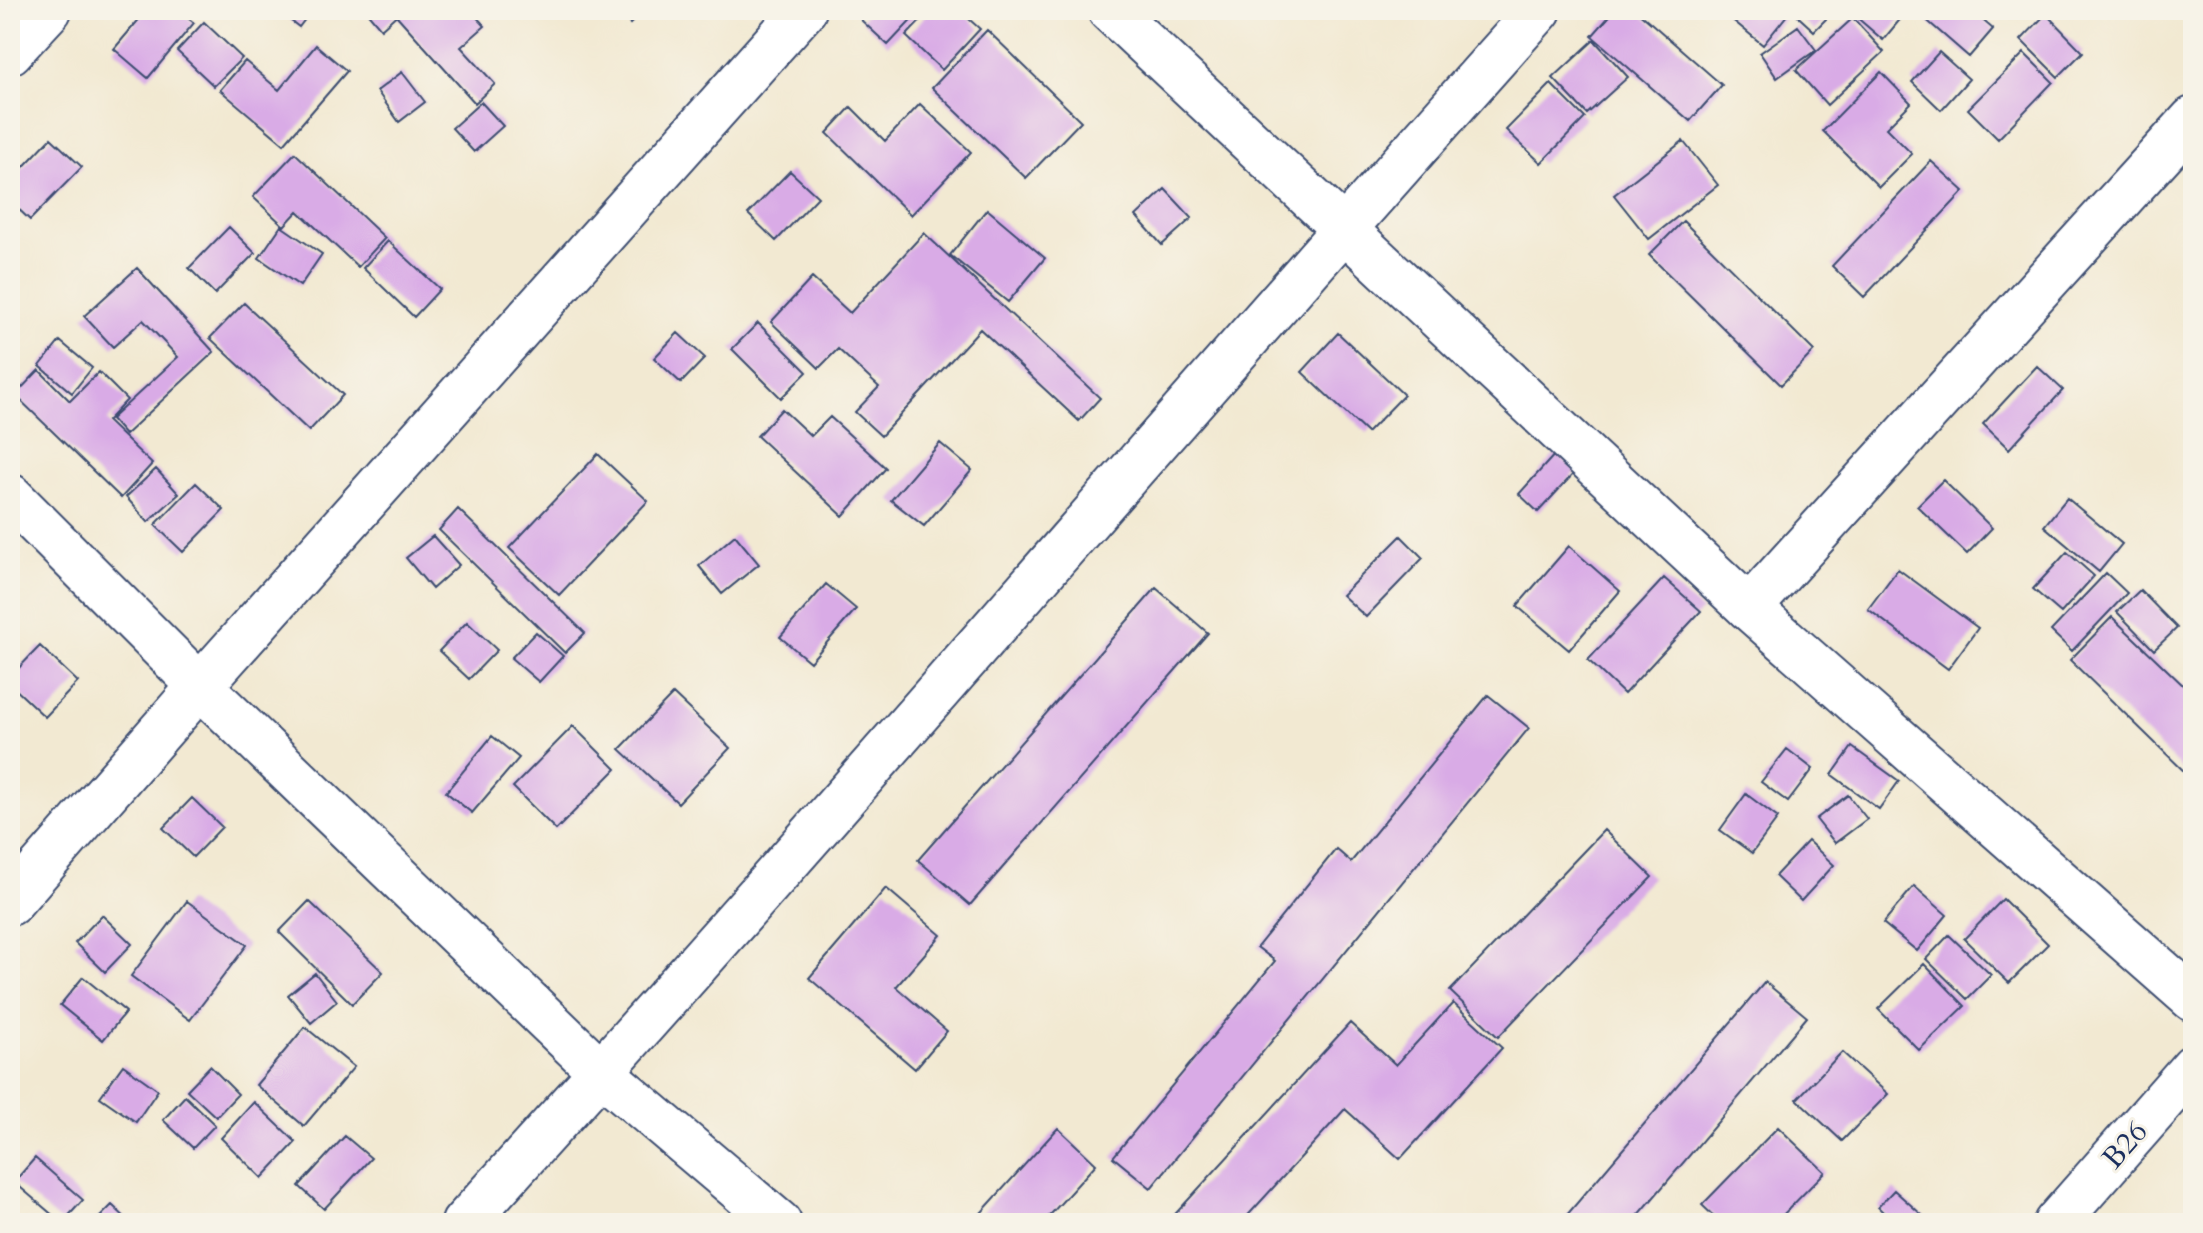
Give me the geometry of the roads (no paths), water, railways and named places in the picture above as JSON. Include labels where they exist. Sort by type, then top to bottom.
[{"type":"main road","points":[[10,903],[804,10]]},
{"type":"main road","points":[[1110,10],[1749,608],[2193,999]]},
{"type":"main road","points":[[464,1223],[602,1073],[1539,10]]},
{"type":"main road","points":[[1749,608],[2193,119]]},
{"type":"main road","points":[[10,496],[200,686],[602,1073],[779,1223]]},
{"type":"main road","name":"B26","points":[[2056,1223],[2193,1067]]}]
